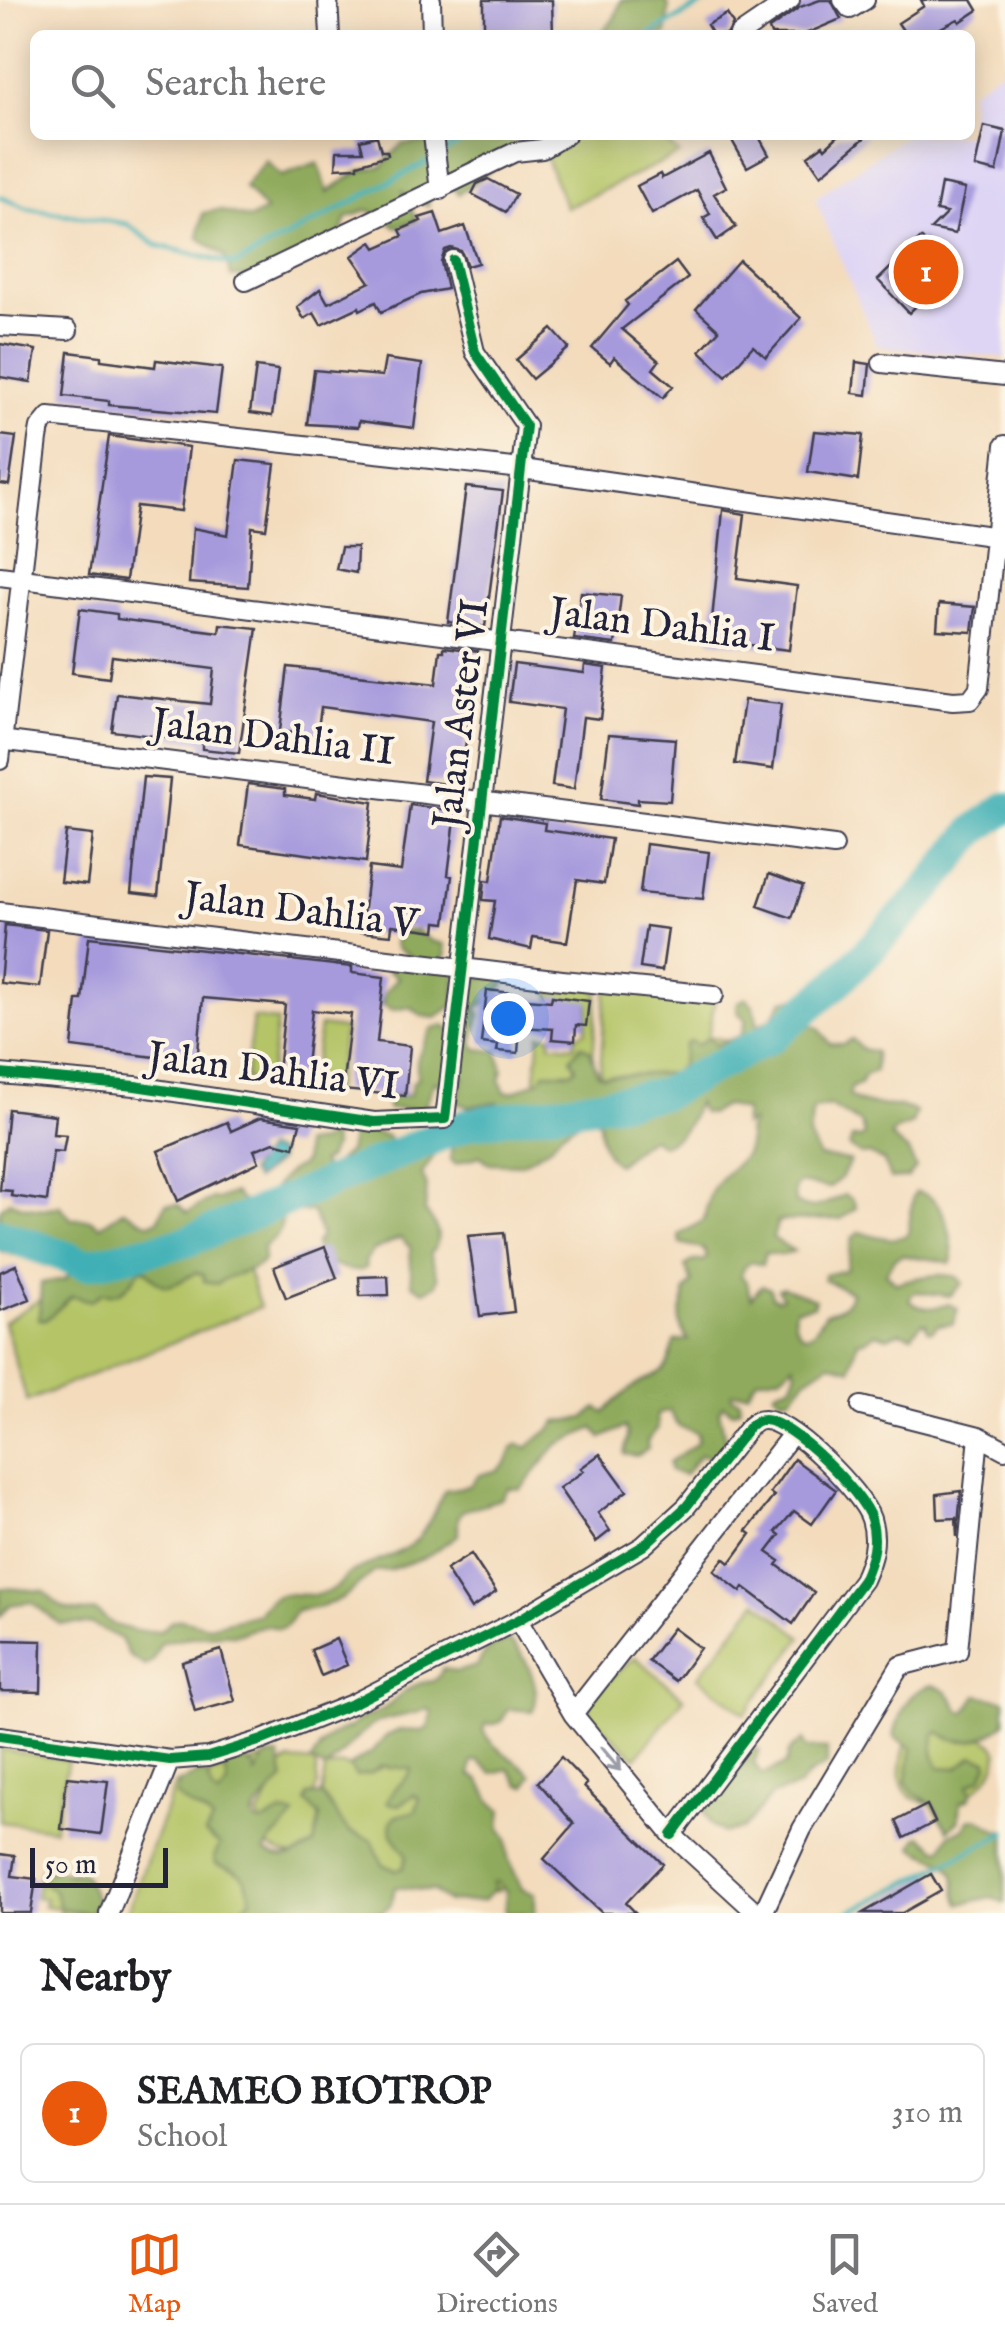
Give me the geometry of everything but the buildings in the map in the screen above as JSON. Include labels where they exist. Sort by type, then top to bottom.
[{"type":"street","points":[[328,0],[330,30]]},
{"type":"street","points":[[431,0],[432,30]]},
{"type":"street","points":[[747,30],[790,0]]},
{"type":"street","points":[[843,0],[850,9],[865,0]]},
{"type":"street","points":[[246,281],[439,184],[515,152],[542,149],[557,140]]},
{"type":"street","points":[[434,142],[439,184]]},
{"type":"street","name":"Jalan Aster VI","points":[[453,260],[474,352],[526,426],[464,966]]},
{"type":"street","points":[[0,326],[68,330]]},
{"type":"street","points":[[882,363],[1005,376]]},
{"type":"street","points":[[0,760],[38,439],[40,428],[49,417],[522,469],[1000,537],[1005,444]]},
{"type":"street","name":"Jalan Dahlia I","points":[[0,576],[952,701],[970,700],[979,688],[1000,537]]},
{"type":"street","name":"Jalan Dahlia II","points":[[1,740],[834,846]]},
{"type":"street","name":"Jalan Dahlia V","points":[[0,912],[714,995]]},
{"type":"street","name":"Jalan Dahlia VI","points":[[0,1074],[134,1086],[374,1122],[444,1119],[464,966]]},
{"type":"street","points":[[861,1406],[979,1436],[1005,1450]]},
{"type":"street","points":[[0,1736],[170,1760],[208,1757],[352,1704],[518,1620],[658,1534],[696,1496],[753,1423],[768,1421],[793,1433],[864,1502],[874,1532],[870,1564],[863,1580],[672,1835]]},
{"type":"street","points":[[573,1714],[793,1433]]},
{"type":"street","points":[[518,1620],[573,1714],[672,1835],[760,1913],[802,1829],[900,1666],[958,1651],[979,1436]]},
{"type":"street","points":[[109,1913],[170,1760]]},
{"type":"shaded area","points":[[1005,67],[1005,358],[877,346],[815,198],[899,140],[975,140],[975,88]]},
{"type":"green space","points":[[621,0],[666,0],[669,6],[667,30],[604,30],[614,19]]},
{"type":"green space","points":[[511,140],[515,152],[459,194],[433,168],[428,206],[403,192],[417,220],[397,227],[368,210],[347,218],[338,245],[327,256],[292,258],[265,277],[231,277],[225,257],[198,237],[203,213],[219,210],[250,219],[265,211],[244,187],[266,161],[281,176],[318,163],[328,192],[359,171],[382,166],[402,144]]},
{"type":"green space","points":[[664,140],[679,154],[566,208],[540,143]]},
{"type":"green space","points":[[416,930],[431,941],[444,944],[446,956],[438,963],[456,969],[455,1004],[436,1018],[422,1016],[411,1007],[393,1010],[382,1004],[385,992],[398,978],[388,971],[392,966],[416,960],[395,948],[394,942],[403,931]]},
{"type":"green space","points":[[482,977],[508,977],[503,987],[477,1009],[480,1014],[473,1044],[477,1049],[497,1051],[505,1092],[514,1092],[541,1079],[545,1072],[572,1072],[576,1068],[571,1058],[581,1045],[590,1050],[598,1074],[603,1076],[672,1073],[681,1066],[685,1044],[690,1041],[698,1045],[706,1039],[715,1045],[741,1036],[746,1020],[737,1005],[747,998],[754,1007],[758,1025],[772,1018],[783,1000],[798,998],[797,1025],[780,1034],[765,1051],[777,1050],[787,1033],[811,1025],[819,1028],[830,1044],[844,1044],[852,1039],[862,1049],[875,1052],[875,1071],[864,1075],[849,1095],[864,1103],[916,1112],[912,1124],[890,1136],[908,1151],[916,1168],[908,1178],[890,1179],[884,1161],[849,1147],[852,1138],[864,1135],[861,1124],[830,1106],[813,1109],[809,1136],[819,1157],[850,1161],[842,1177],[829,1188],[799,1183],[794,1189],[795,1202],[813,1207],[845,1195],[856,1208],[841,1219],[778,1221],[773,1238],[794,1251],[781,1255],[765,1253],[762,1265],[751,1262],[741,1276],[751,1298],[762,1285],[771,1289],[772,1297],[777,1299],[782,1297],[778,1289],[783,1287],[815,1299],[813,1306],[795,1309],[794,1322],[806,1335],[815,1330],[825,1313],[842,1307],[850,1297],[851,1292],[824,1280],[824,1275],[846,1270],[852,1238],[860,1232],[891,1238],[908,1234],[916,1192],[926,1195],[941,1209],[949,1229],[953,1260],[950,1263],[902,1255],[894,1259],[886,1273],[896,1283],[932,1275],[958,1278],[963,1283],[950,1296],[918,1292],[909,1300],[928,1308],[949,1304],[958,1309],[953,1324],[938,1325],[932,1331],[922,1323],[912,1335],[900,1332],[887,1337],[876,1333],[858,1341],[851,1369],[830,1363],[805,1380],[791,1397],[781,1398],[774,1393],[791,1385],[796,1373],[794,1364],[782,1375],[757,1379],[748,1392],[732,1393],[732,1397],[740,1400],[740,1409],[733,1412],[723,1405],[719,1411],[727,1446],[713,1458],[700,1455],[684,1475],[670,1471],[669,1462],[697,1443],[698,1433],[678,1426],[669,1410],[657,1415],[658,1428],[647,1441],[648,1449],[637,1456],[624,1454],[628,1435],[625,1427],[602,1438],[594,1428],[557,1445],[521,1489],[508,1488],[501,1499],[462,1511],[458,1535],[426,1557],[375,1571],[343,1598],[296,1611],[287,1625],[279,1629],[264,1626],[236,1634],[161,1643],[152,1662],[145,1666],[129,1656],[121,1639],[91,1624],[60,1624],[31,1602],[10,1605],[0,1617],[0,1589],[4,1588],[44,1591],[67,1609],[96,1611],[114,1625],[136,1631],[160,1631],[181,1619],[209,1626],[258,1614],[266,1603],[284,1594],[323,1593],[350,1573],[413,1543],[445,1490],[469,1486],[479,1475],[498,1470],[514,1447],[519,1444],[528,1448],[557,1422],[585,1418],[597,1408],[604,1412],[631,1389],[662,1371],[675,1341],[688,1340],[680,1320],[685,1291],[692,1282],[685,1266],[707,1257],[703,1249],[680,1243],[679,1235],[704,1220],[714,1187],[744,1156],[751,1122],[743,1126],[745,1111],[725,1105],[710,1114],[702,1113],[697,1103],[688,1124],[675,1138],[662,1145],[652,1138],[617,1164],[605,1151],[599,1122],[589,1115],[521,1164],[489,1163],[480,1156],[455,1164],[451,1155],[460,1119],[498,1102],[468,1107],[457,1102],[464,1077],[453,1078],[446,1086],[435,1081],[424,1109],[388,1109],[385,1097],[410,1095],[417,1079],[417,1059],[432,1029],[445,1025],[457,1038],[472,1009],[469,984]]},
{"type":"green space","points":[[551,986],[598,988],[592,1075],[535,1082],[540,1035],[551,1036],[551,1044],[574,1046],[576,1036],[586,1031],[589,1004],[550,998]]},
{"type":"green space","points":[[606,989],[715,999],[708,1036],[748,1045],[683,1077],[599,1085]]},
{"type":"green space","points":[[253,1018],[277,1021],[269,1082],[245,1079]]},
{"type":"green space","points":[[320,1026],[344,1029],[335,1090],[311,1087]]},
{"type":"green space","points":[[353,1128],[387,1136],[393,1150],[421,1129],[425,1144],[437,1144],[437,1151],[422,1174],[427,1186],[425,1212],[437,1232],[437,1243],[430,1253],[438,1278],[436,1285],[424,1291],[412,1284],[410,1247],[400,1238],[374,1250],[365,1261],[366,1268],[361,1270],[323,1262],[315,1245],[321,1235],[312,1212],[288,1211],[282,1215],[278,1234],[263,1247],[264,1260],[217,1284],[204,1281],[203,1275],[196,1273],[165,1286],[147,1270],[140,1269],[120,1292],[102,1293],[91,1301],[72,1296],[46,1320],[39,1319],[41,1283],[65,1279],[76,1266],[41,1250],[13,1255],[0,1251],[0,1209],[9,1201],[34,1208],[60,1205],[71,1219],[90,1219],[100,1226],[124,1210],[151,1223],[156,1222],[166,1204],[178,1204],[187,1213],[212,1198],[218,1200],[234,1193],[246,1205],[255,1204],[304,1161],[303,1144],[320,1142],[331,1135],[333,1147],[321,1162],[323,1168],[329,1169],[348,1152]]},
{"type":"green space","points":[[244,1260],[260,1307],[27,1401],[4,1322],[39,1300],[138,1261]]},
{"type":"green space","points":[[757,1601],[802,1637],[745,1714],[698,1677]]},
{"type":"green space","points":[[510,1641],[532,1674],[535,1703],[532,1711],[508,1709],[500,1722],[486,1724],[483,1730],[492,1744],[532,1775],[526,1786],[520,1785],[509,1769],[492,1773],[478,1761],[472,1762],[470,1775],[502,1810],[500,1828],[507,1838],[508,1858],[522,1889],[535,1894],[535,1913],[505,1913],[506,1892],[498,1882],[493,1883],[495,1888],[483,1901],[447,1902],[434,1891],[395,1887],[390,1905],[381,1913],[290,1913],[284,1905],[256,1913],[232,1913],[234,1907],[241,1908],[251,1899],[247,1883],[236,1872],[216,1864],[214,1857],[220,1845],[205,1834],[212,1821],[176,1796],[179,1783],[200,1773],[208,1775],[213,1793],[219,1796],[228,1785],[224,1765],[245,1760],[255,1767],[255,1776],[266,1756],[279,1756],[284,1781],[253,1815],[255,1821],[262,1823],[282,1813],[295,1815],[265,1851],[290,1857],[314,1844],[320,1816],[306,1802],[308,1796],[322,1795],[348,1831],[372,1840],[383,1865],[396,1870],[403,1868],[407,1855],[392,1835],[391,1822],[396,1816],[416,1811],[419,1798],[414,1795],[399,1805],[387,1803],[412,1769],[381,1766],[370,1774],[356,1776],[349,1766],[372,1752],[386,1736],[399,1730],[423,1731],[432,1712],[427,1709],[379,1722],[359,1735],[325,1769],[311,1762],[322,1744],[336,1732],[377,1713],[413,1686],[436,1679],[443,1668],[456,1672],[477,1666],[490,1648]]},
{"type":"green space","points":[[635,1657],[684,1698],[636,1758],[591,1716],[589,1704],[596,1692]]},
{"type":"green space","points":[[932,1685],[945,1691],[965,1713],[977,1695],[1005,1700],[1005,1723],[990,1734],[965,1741],[939,1732],[935,1735],[933,1753],[938,1767],[957,1768],[973,1756],[987,1760],[988,1764],[982,1777],[968,1785],[972,1792],[969,1799],[961,1802],[959,1820],[948,1830],[931,1803],[906,1783],[912,1748],[894,1734],[910,1697]]},
{"type":"green space","points":[[916,1704],[971,1729],[996,1748],[998,1755],[992,1771],[964,1797],[950,1802],[923,1802],[903,1787],[902,1762]]},
{"type":"green space","points":[[803,1740],[806,1748],[827,1749],[827,1765],[798,1787],[772,1795],[743,1829],[724,1833],[711,1825],[704,1812],[706,1804],[717,1797],[717,1784],[735,1776],[751,1749],[759,1750],[754,1763],[762,1775],[786,1764],[789,1751]]},
{"type":"green space","points":[[0,1749],[68,1760],[54,1829],[0,1822]]},
{"type":"green space","points":[[411,1750],[507,1862],[500,1890],[478,1895],[401,1887],[313,1805],[322,1792],[325,1769],[342,1765],[370,1774]]},
{"type":"green space","points":[[269,1758],[249,1837],[286,1912],[127,1913],[175,1784]]},
{"type":"green space","points":[[290,1761],[315,1763],[318,1785],[310,1803],[336,1836],[295,1855],[267,1846],[258,1816],[277,1767]]},
{"type":"green space","points":[[978,1818],[999,1831],[1005,1830],[1005,1903],[992,1897],[960,1904],[949,1867],[913,1847],[922,1836],[937,1849],[942,1848],[950,1834],[964,1829],[968,1820]]},
{"type":"green space","points":[[41,1869],[83,1873],[97,1901],[92,1913],[59,1913],[60,1908],[44,1906],[46,1899],[36,1898]]},
{"type":"green space","points":[[46,1872],[83,1873],[97,1901],[90,1913],[60,1908],[55,1891],[41,1881]]},
{"type":"water","points":[[266,1149],[278,1153],[278,1161],[255,1180],[249,1172]]},
{"type":"waterway","points":[[657,30],[710,0]]},
{"type":"waterway","points":[[442,153],[465,140]]},
{"type":"waterway","points":[[0,197],[26,208],[127,224],[156,245],[235,265],[432,159]]},
{"type":"waterway","points":[[0,1234],[87,1264],[186,1242],[468,1124],[663,1094],[772,1037],[834,986],[920,898],[975,830],[1005,808]]},
{"type":"waterway","points":[[848,1913],[1005,1833]]},
{"type":"cycle path","points":[[0,1074],[135,1086],[374,1122],[445,1119],[526,426],[475,352],[453,260]]},
{"type":"cycle path","points":[[0,1736],[170,1760],[208,1757],[352,1704],[518,1620],[643,1546],[686,1507],[749,1427],[763,1420],[790,1431],[807,1444],[855,1492],[871,1519],[873,1550],[863,1580],[672,1835]]},
{"type":"place","name":"SEAMEO BIOTROP","points":[[926,272]]}]
